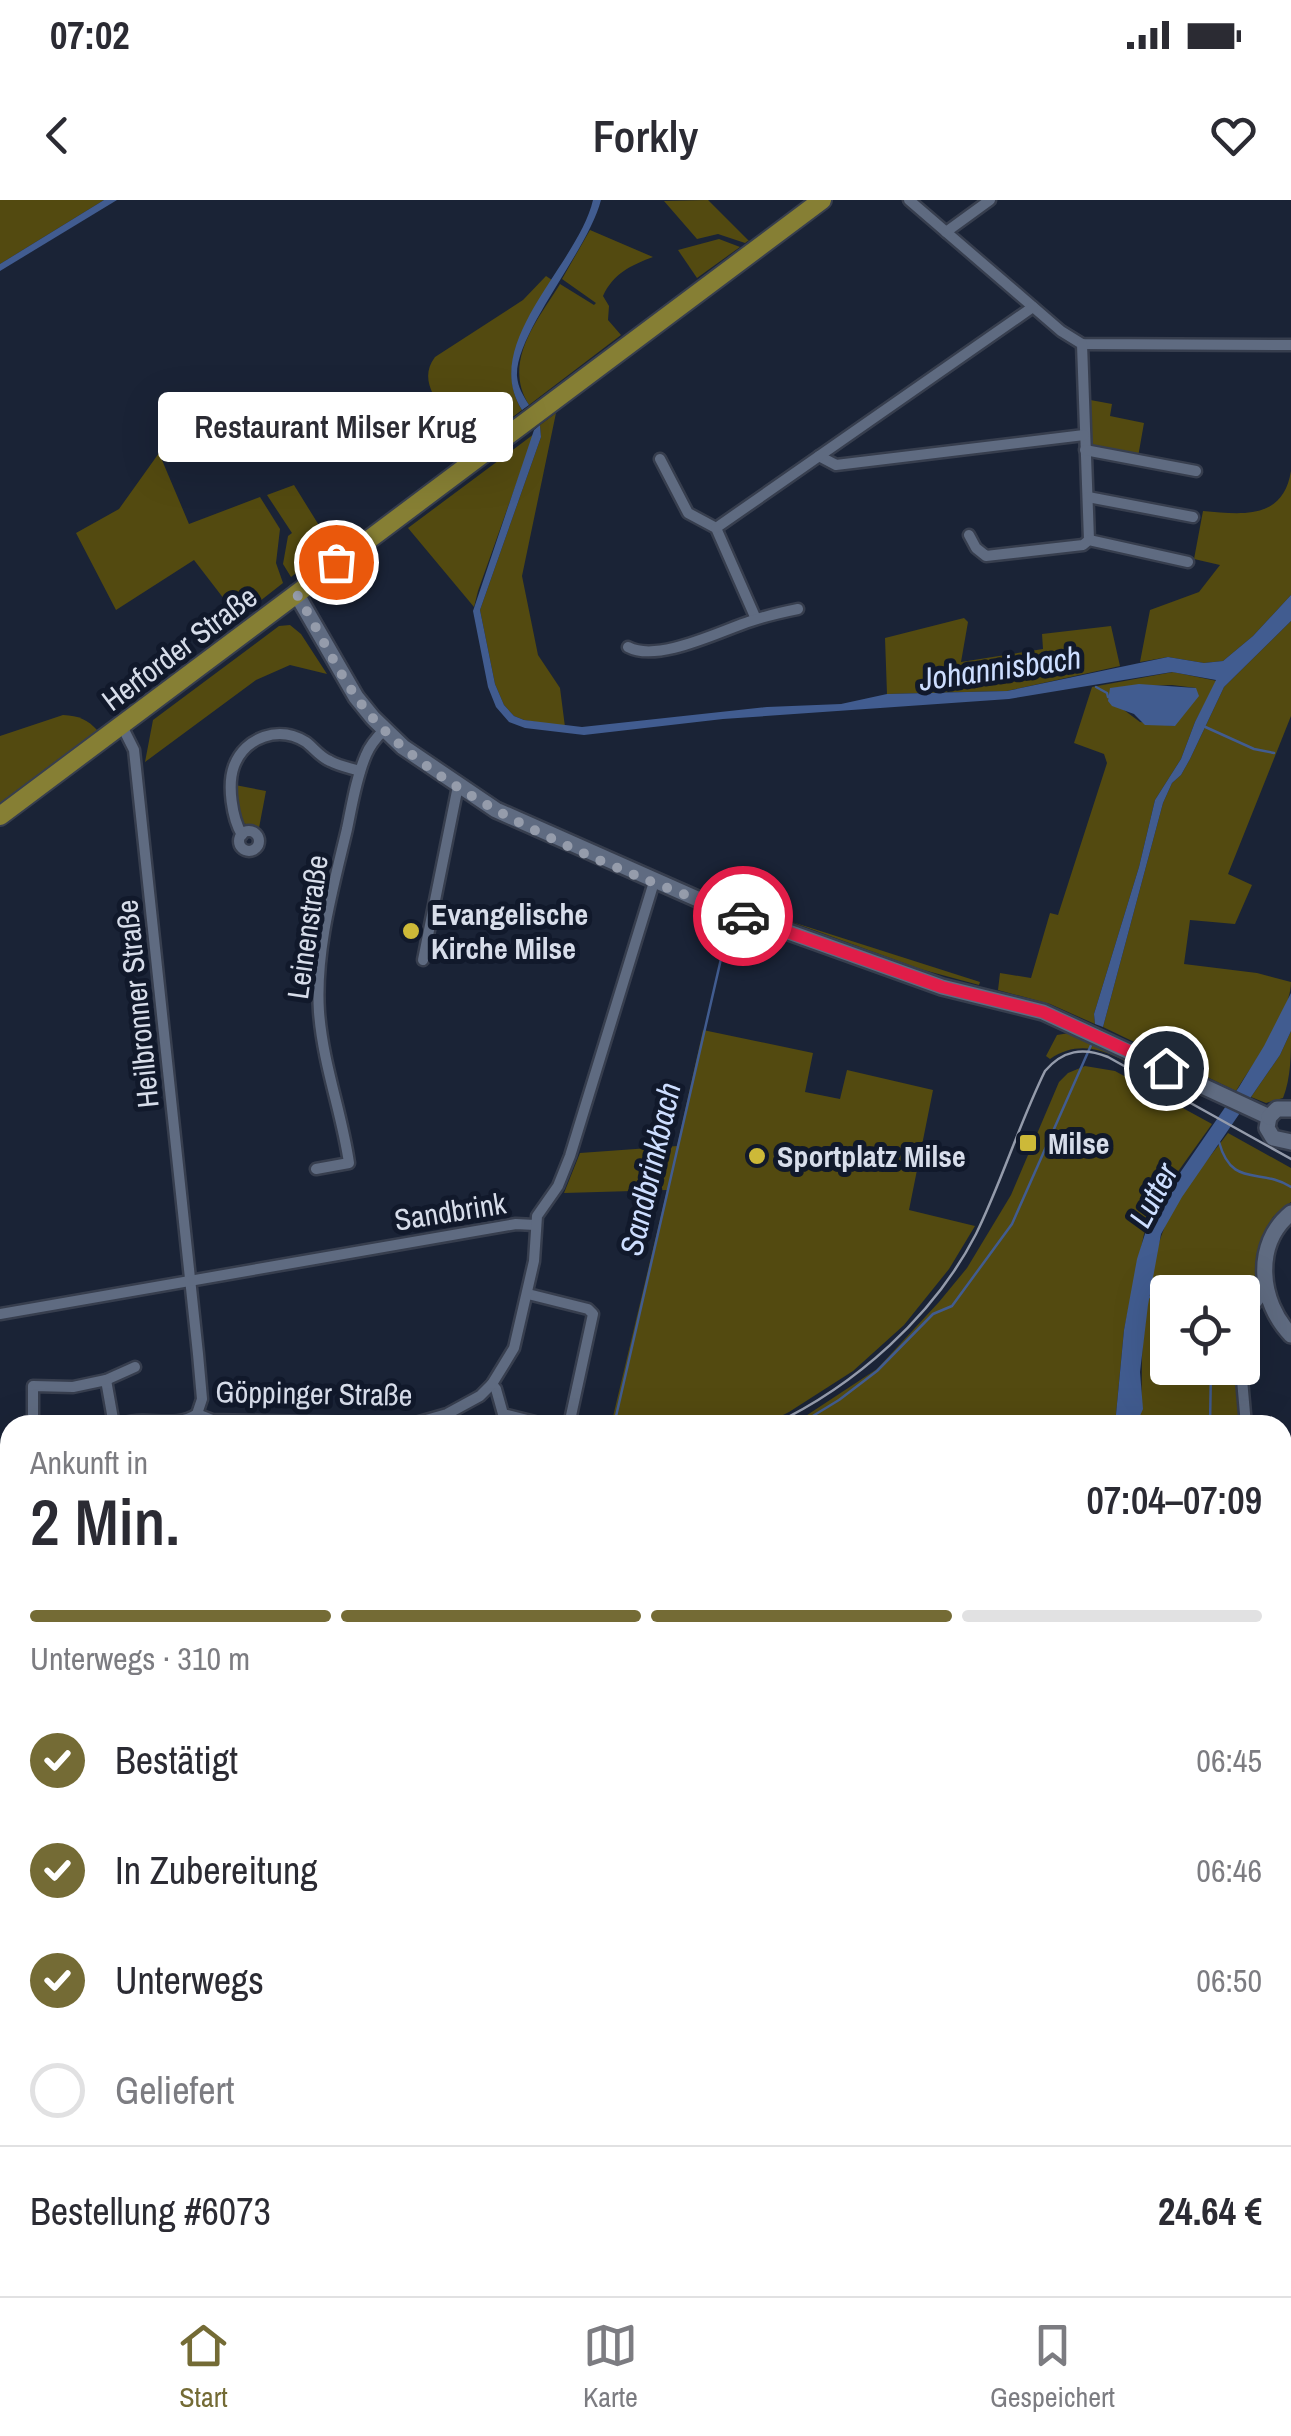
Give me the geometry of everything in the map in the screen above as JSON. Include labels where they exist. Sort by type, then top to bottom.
[{"type":"main road","name":"Herforder Straße","points":[[0,816],[822,200]]},
{"type":"main road","points":[[296,593],[356,697],[384,730],[458,786],[509,817],[654,882],[919,979],[1043,1012],[1263,1114],[1291,1109]]},
{"type":"main road","points":[[1263,1114],[1268,1133],[1277,1141],[1291,1142]]},
{"type":"main road","points":[[1291,1213],[1269,1244],[1266,1290],[1275,1315],[1291,1334]]},
{"type":"street","points":[[909,200],[1082,344],[1291,345]]},
{"type":"street","points":[[946,232],[990,200]]},
{"type":"street","points":[[716,528],[1033,307]]},
{"type":"street","points":[[969,536],[986,556],[1083,546],[1089,540],[1082,344]]},
{"type":"street","points":[[819,456],[836,465],[1084,436]]},
{"type":"street","points":[[1085,450],[1196,471]]},
{"type":"street","points":[[660,459],[688,513],[716,528],[756,619]]},
{"type":"street","points":[[1088,497],[1193,517]]},
{"type":"street","points":[[1089,540],[1188,562]]},
{"type":"street","points":[[628,648],[639,653],[664,650],[798,608]]},
{"type":"street","name":"Heilbronner Straße","points":[[122,726],[134,750],[191,1280],[200,1415]]},
{"type":"street","name":"Leinenstraße","points":[[316,1169],[350,1163],[344,1126],[334,1104],[319,1006],[328,912],[360,770],[372,742],[384,730]]},
{"type":"street","points":[[242,835],[237,825],[232,775],[239,756],[256,740],[272,735],[292,736],[328,761],[360,770]]},
{"type":"street","points":[[423,960],[458,786]]},
{"type":"street","name":"Sandbrink","points":[[0,1314],[516,1224],[534,1226],[564,1172],[654,882]]},
{"type":"street","name":"Göppinger Straße","points":[[444,1415],[480,1396],[514,1348],[535,1253],[534,1226]]},
{"type":"street","points":[[1260,1298],[1266,1290]]},
{"type":"street","points":[[528,1294],[588,1308],[592,1314],[571,1415]]},
{"type":"street","points":[[33,1415],[33,1386],[73,1387],[106,1380],[135,1367]]},
{"type":"street","points":[[106,1380],[115,1415]]},
{"type":"street","points":[[492,1384],[503,1414],[507,1415]]},
{"type":"street","points":[[1242,1385],[1245,1415]]},
{"type":"shaded area","points":[[0,200],[104,200],[0,264]]},
{"type":"shaded area","points":[[708,200],[749,240],[745,243],[718,234],[697,239],[664,201]]},
{"type":"shaded area","points":[[590,230],[653,257],[624,271],[603,296],[609,306],[608,320],[621,335],[529,405],[519,373],[521,358],[533,327],[560,284],[596,303],[562,279]]},
{"type":"shaded area","points":[[719,239],[740,247],[697,278],[678,250]]},
{"type":"shaded area","points":[[546,276],[552,280],[525,326],[513,360],[514,393],[522,410],[478,443],[439,404],[428,381],[429,369],[435,357],[523,300]]},
{"type":"shaded area","points":[[1085,399],[1112,404],[1110,416],[1144,423],[1138,457],[1087,447]]},
{"type":"shaded area","points":[[556,413],[522,576],[538,655],[560,688],[565,727],[524,720],[504,705],[495,684],[480,610],[541,437],[540,425]]},
{"type":"shaded area","points":[[534,434],[478,591],[474,607],[408,528]]},
{"type":"shaded area","points":[[159,453],[189,524],[260,497],[280,529],[276,563],[283,583],[241,621],[194,560],[116,610],[76,533],[119,509]]},
{"type":"shaded area","points":[[1291,471],[1291,595],[1223,661],[1204,663],[1168,657],[1140,662],[1150,610],[1199,592],[1220,565],[1194,559],[1203,511],[1245,513],[1270,506],[1279,499]]},
{"type":"shaded area","points":[[294,485],[320,527],[348,526],[348,534],[291,577],[283,564],[288,536],[292,533],[267,495]]},
{"type":"shaded area","points":[[964,618],[968,622],[961,662],[1043,649],[1042,634],[1111,626],[1120,666],[1007,691],[887,694],[885,638]]},
{"type":"shaded area","points":[[1291,621],[1291,716],[1228,874],[1252,885],[1235,924],[1190,920],[1184,964],[1257,973],[1291,982],[1278,1023],[1236,1091],[1103,1027],[1163,803],[1172,783],[1190,759],[1224,687]]},
{"type":"shaded area","points":[[290,625],[301,634],[327,674],[290,665],[256,680],[145,762],[153,720],[279,626]]},
{"type":"shaded area","points":[[1173,672],[1217,681],[1181,759],[1155,800],[1094,1014],[1095,1024],[1050,1004],[998,990],[1000,973],[1031,978],[1050,913],[1058,915],[1107,763],[1104,754],[1074,743],[1092,687]],"holes":[[[1122,687],[1196,688],[1187,710],[1174,726],[1140,722],[1120,707]]]},
{"type":"shaded area","points":[[63,715],[82,719],[98,731],[0,804],[0,736]]},
{"type":"shaded area","points":[[235,785],[266,791],[259,828],[239,822]]},
{"type":"shaded area","points":[[789,921],[980,982],[979,985],[920,969]]},
{"type":"shaded area","points":[[703,1030],[813,1053],[805,1092],[840,1099],[847,1070],[933,1090],[909,1210],[975,1226],[949,1269],[904,1325],[853,1371],[789,1412],[613,1415],[667,1190],[564,1193],[580,1153],[677,1146]]},
{"type":"shaded area","points":[[1291,1031],[1289,1074],[1283,1098],[1266,1103],[1251,1097],[1280,1055]]},
{"type":"shaded area","points":[[1069,1033],[1155,1072],[1156,1079],[1118,1057],[1091,1049],[1078,1048],[1050,1059],[1046,1056],[1057,1035]]},
{"type":"shaded area","points":[[1085,1066],[1115,1071],[1212,1124],[1172,1180],[1144,1234],[1124,1330],[1116,1415],[807,1415],[877,1369],[967,1268],[1011,1195],[1059,1082]]},
{"type":"shaded area","points":[[1228,1133],[1291,1168],[1291,1202],[1267,1227],[1258,1275],[1152,1275],[1161,1236],[1179,1199]]},
{"type":"shaded area","points":[[1150,1285],[1150,1385],[1238,1385],[1240,1415],[1138,1415]]},
{"type":"water","points":[[104,200],[117,200],[0,271],[0,264]]},
{"type":"water","points":[[593,200],[601,200],[594,220],[539,315],[520,358],[517,376],[529,405],[522,410],[512,384],[513,358],[522,331],[570,251]]},
{"type":"water","points":[[540,425],[541,437],[480,610],[495,684],[504,705],[524,720],[582,727],[767,707],[841,704],[887,694],[1007,691],[1168,657],[1204,663],[1223,661],[1291,595],[1291,621],[1224,687],[1190,759],[1163,803],[1103,1027],[1095,1024],[1094,1014],[1155,800],[1181,759],[1216,680],[1172,672],[1009,699],[723,719],[584,735],[525,728],[509,722],[496,707],[488,687],[473,611],[534,430]]},
{"type":"water","points":[[1139,684],[1196,688],[1199,696],[1175,726],[1145,725],[1134,714],[1108,701],[1110,688]]},
{"type":"water","points":[[1291,993],[1291,1031],[1280,1055],[1161,1234],[1153,1275],[1150,1275],[1140,1372],[1143,1409],[1140,1415],[1116,1415],[1124,1330],[1137,1259],[1151,1215],[1239,1087]]},
{"type":"waterway","points":[[1096,687],[1108,697]]},
{"type":"waterway","points":[[1201,725],[1254,749],[1274,753]]},
{"type":"waterway","name":"Sandbrinkbach","points":[[616,1415],[729,924]]},
{"type":"waterway","points":[[814,1415],[877,1371],[933,1314],[952,1306],[1012,1224],[1092,1043]]},
{"type":"waterway","points":[[1219,1142],[1225,1157],[1239,1172],[1291,1187]]},
{"type":"waterway","points":[[1210,1415],[1211,1385]]},
{"type":"tram line","points":[[791,1415],[862,1369],[938,1293],[976,1234],[1045,1071],[1066,1055],[1082,1051],[1108,1057],[1291,1159]]},
{"type":"way so far","points":[[336,562],[296,593],[356,697],[395,740],[509,817],[628,871],[743,916]]},
{"type":"place","name":"Restaurant Milser Krug","points":[[336,562]]},
{"type":"place","name":"Evangelische Kirche Milse","points":[[411,931]]},
{"type":"place","name":"Milse","points":[[1028,1143]]},
{"type":"place","name":"Sportplatz Milse","points":[[757,1156]]},
{"type":"route","points":[[743,916],[942,987],[1043,1012],[1166,1068]]},
{"type":"water label","name":"Johannisbach","points":[[1000,668]]},
{"type":"water label","name":"Lutter","points":[[1153,1195]]}]
